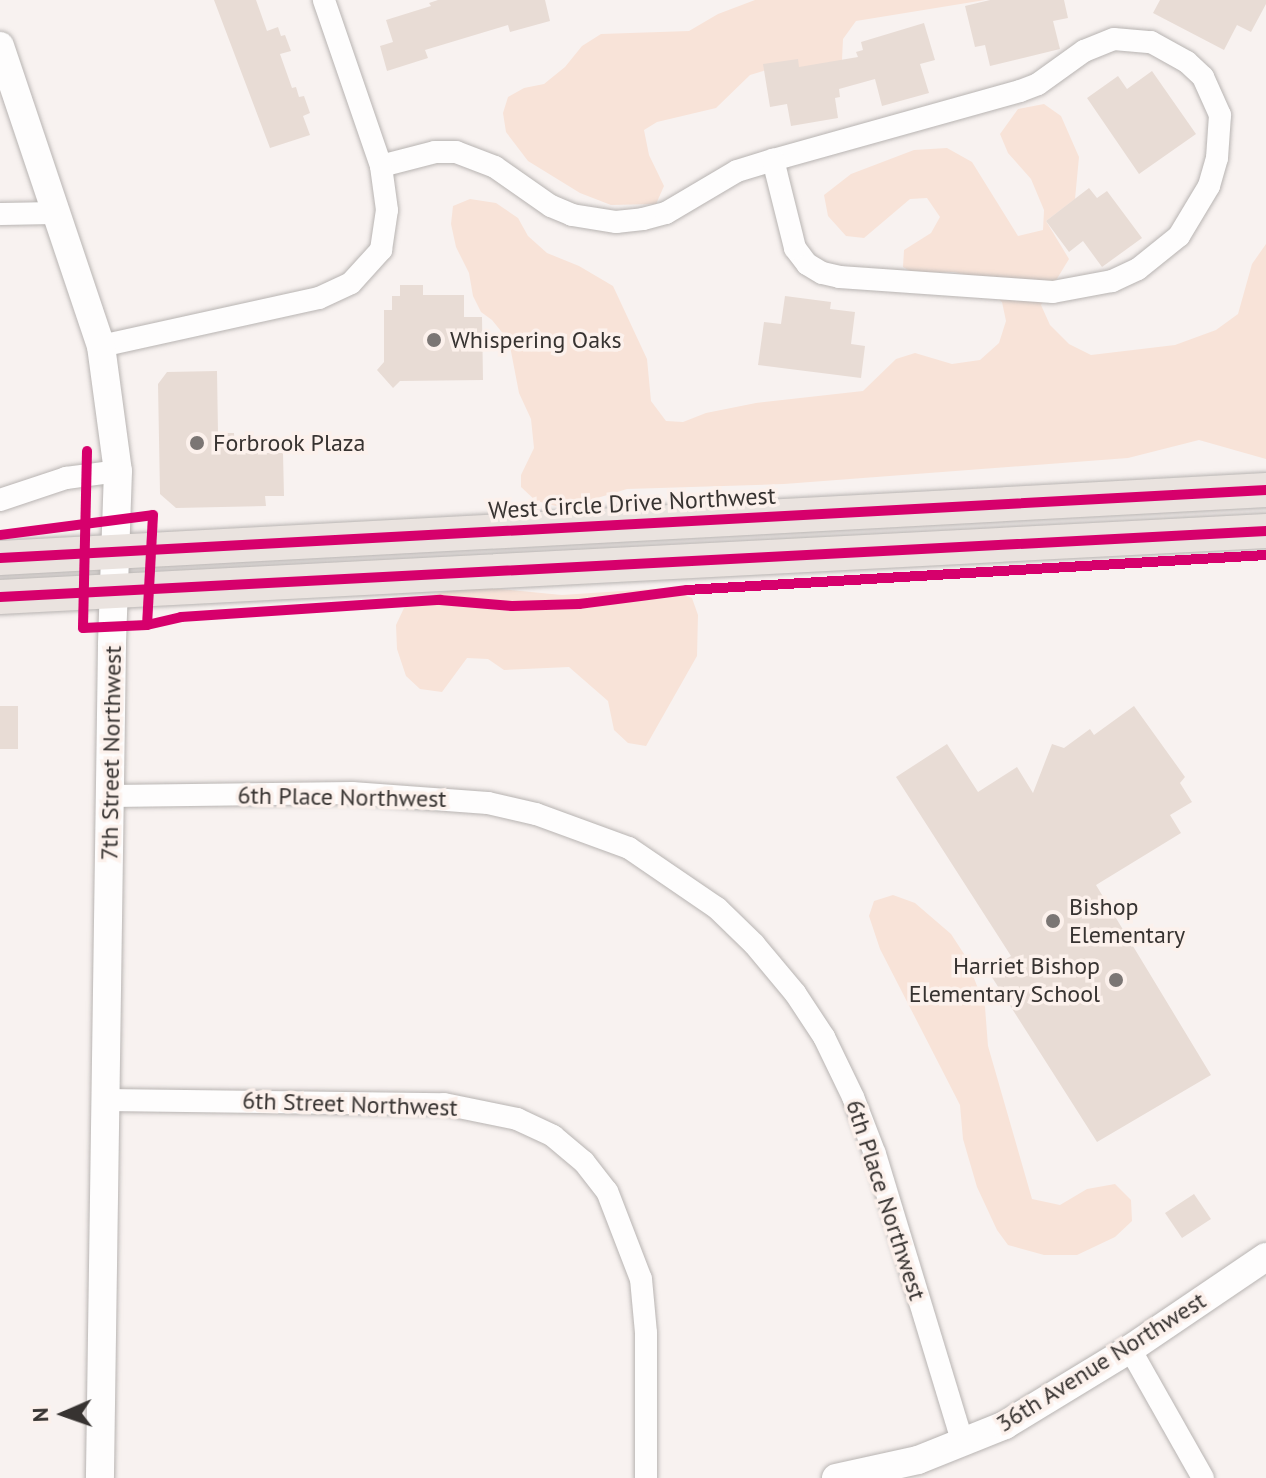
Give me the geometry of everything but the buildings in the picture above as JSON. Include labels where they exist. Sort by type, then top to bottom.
[{"type":"main road","name":"West Circle Drive Northwest","points":[[0,558],[1266,490]]},
{"type":"main road","points":[[0,597],[1266,531]]},
{"type":"street","points":[[101,346],[309,302],[351,283],[370,266],[385,237],[386,196],[381,166],[324,0]]},
{"type":"street","points":[[381,166],[435,152],[465,154],[495,167],[551,206],[583,218],[616,222],[666,213],[737,171],[773,160],[1030,87],[1093,46],[1114,39],[1151,42],[1172,51],[1203,77],[1220,115],[1217,158],[1209,186],[1179,236],[1138,269],[1112,281],[1053,292],[840,277],[822,273],[807,264],[795,248],[773,160]]},
{"type":"street","name":"7th Street Northwest","points":[[0,46],[101,346],[118,471],[100,1478]]},
{"type":"street","points":[[0,214],[56,213]]},
{"type":"street","points":[[0,500],[66,478],[118,471]]},
{"type":"street","name":"6th Place Northwest","points":[[111,796],[367,793],[488,803],[587,830],[629,848],[685,884],[754,944],[795,993],[824,1037],[853,1097],[875,1154],[963,1443]]},
{"type":"street","name":"6th Street Northwest","points":[[106,1100],[444,1104],[517,1119],[553,1136],[584,1162],[607,1191],[641,1279],[646,1333],[646,1478]]},
{"type":"street","name":"36th Avenue Northwest","points":[[836,1478],[918,1460],[1005,1425],[1130,1349],[1266,1257]]},
{"type":"street","points":[[1130,1349],[1203,1478]]},
{"type":"street","points":[[100,1478],[109,1478]]},
{"type":"shaded area","points":[[755,0],[985,0],[856,21],[843,39],[842,60],[826,76],[773,68],[750,75],[716,108],[657,122],[644,130],[649,155],[664,186],[656,204],[611,205],[580,193],[528,161],[506,132],[503,113],[508,97],[524,88],[544,84],[565,67],[582,46],[601,34],[689,31],[718,14]]},
{"type":"shaded area","points":[[1044,104],[1061,116],[1079,157],[1075,199],[1046,221],[1069,259],[1041,305],[1050,325],[1069,344],[1091,355],[1175,345],[1216,330],[1238,314],[1252,264],[1266,244],[1266,459],[1199,440],[1128,458],[784,484],[627,489],[564,508],[536,501],[521,487],[521,475],[534,448],[531,419],[519,393],[509,341],[481,312],[473,296],[469,273],[456,247],[451,224],[453,206],[470,199],[496,203],[518,218],[528,236],[547,253],[579,266],[613,286],[647,359],[651,401],[666,421],[683,422],[706,413],[756,403],[863,391],[896,359],[915,353],[952,364],[980,360],[999,343],[1006,321],[1002,302],[974,277],[954,272],[914,273],[903,267],[904,250],[931,233],[940,217],[927,198],[910,199],[864,238],[846,236],[828,216],[824,195],[851,174],[914,150],[947,148],[972,162],[1018,236],[1043,230],[1044,210],[1031,179],[1008,153],[1000,134],[1018,109]]},
{"type":"shaded area","points":[[470,586],[562,595],[667,588],[692,598],[698,615],[697,656],[646,746],[628,743],[614,730],[608,701],[569,667],[504,670],[488,659],[467,658],[442,692],[420,689],[406,676],[397,649],[396,625],[404,608],[435,594]]},
{"type":"shaded area","points":[[893,895],[915,903],[951,934],[966,957],[985,1007],[988,1046],[1032,1199],[1060,1205],[1087,1189],[1115,1184],[1131,1200],[1132,1221],[1115,1237],[1077,1255],[1044,1255],[1008,1245],[997,1230],[977,1187],[963,1139],[960,1105],[880,949],[869,916],[874,901]]},
{"type":"cycle path","points":[[87,451],[83,628],[147,625],[181,617],[440,600],[512,606],[579,604],[687,590],[1266,555]]},
{"type":"cycle path","points":[[0,558],[1266,490]]},
{"type":"cycle path","points":[[0,535],[153,515],[147,625]]},
{"type":"cycle path","points":[[0,597],[1266,531]]},
{"type":"place","name":"Whispering Oaks","points":[[434,340]]},
{"type":"place","name":"Forbrook Plaza","points":[[197,443]]},
{"type":"place","name":"Bishop Elementary","points":[[1053,921]]},
{"type":"place","name":"Harriet Bishop Elementary School","points":[[1116,980]]}]
